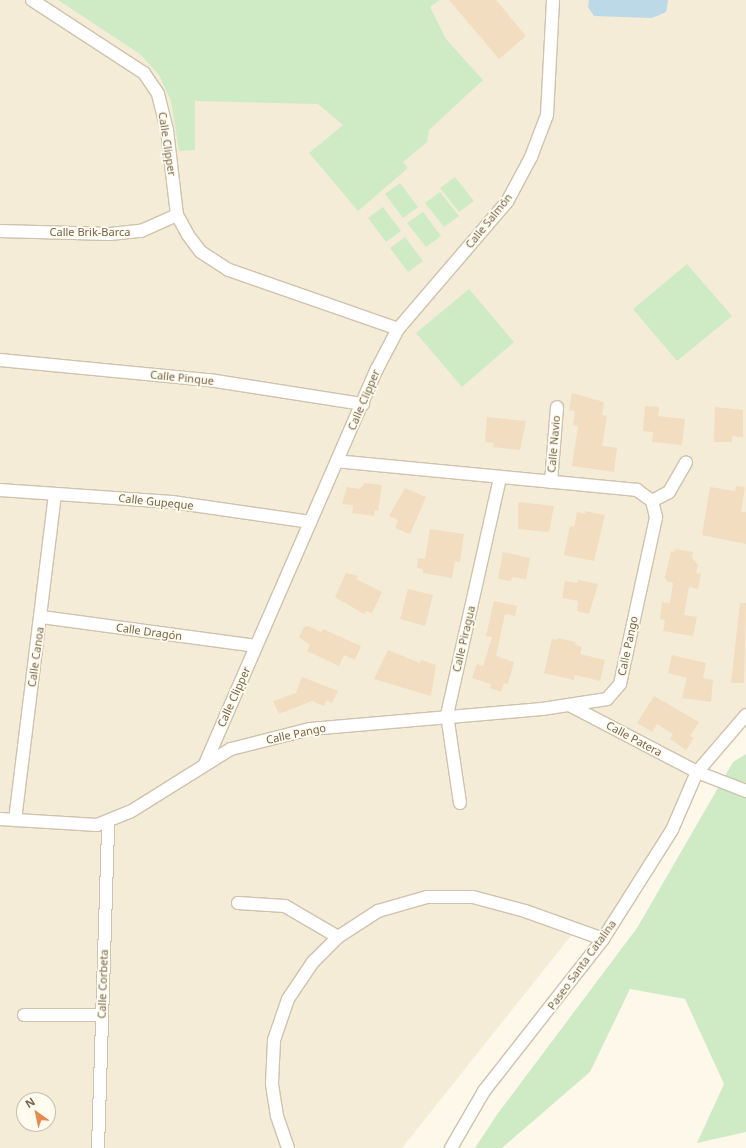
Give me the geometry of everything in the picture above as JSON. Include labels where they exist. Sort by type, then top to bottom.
[{"type":"street","name":"Calle Clipper","points":[[32,0],[144,73],[158,94],[167,130],[178,215],[188,235],[201,252],[229,270],[398,329],[363,404],[205,764]]},
{"type":"street","name":"Calle Salmón","points":[[398,329],[507,202],[531,158],[547,115],[553,0]]},
{"type":"street","name":"Calle Brik-Barca","points":[[0,231],[110,234],[141,231],[178,215]]},
{"type":"street","name":"Calle Pinque","points":[[0,360],[209,380],[363,404]]},
{"type":"street","name":"Calle Navio","points":[[551,482],[557,407]]},
{"type":"street","points":[[338,461],[637,490],[652,501],[669,492],[686,462]]},
{"type":"street","name":"Calle Piragua","points":[[460,803],[448,715],[500,477]]},
{"type":"street","name":"Calle Gupeque","points":[[0,490],[172,502],[311,522]]},
{"type":"street","name":"Calle Canoa","points":[[15,820],[42,617],[55,494]]},
{"type":"street","name":"Calle Pango","points":[[205,764],[231,749],[310,729],[448,715],[571,706],[607,699],[620,684],[656,517],[652,501]]},
{"type":"street","name":"Calle Dragón","points":[[42,617],[256,646]]},
{"type":"street","name":"Calle Patera","points":[[571,706],[697,772],[746,791]]},
{"type":"street","name":"Paseo Santa Catalina","points":[[451,1148],[484,1091],[603,939],[672,830],[697,772],[741,724],[746,715]]},
{"type":"street","points":[[0,819],[97,825],[130,812],[205,764]]},
{"type":"street","name":"Calle Corbeta","points":[[98,1148],[108,821]]},
{"type":"street","points":[[288,1148],[277,1116],[272,1082],[274,1040],[288,999],[313,962],[338,937],[378,911],[427,897],[473,897],[525,910],[603,939]]},
{"type":"street","points":[[238,903],[285,906],[338,937]]},
{"type":"street","points":[[24,1015],[102,1015]]},
{"type":"shaded area","points":[[0,0],[746,0],[746,715],[702,775],[602,938],[578,927],[402,1148],[0,1148]]},
{"type":"green space","points":[[58,0],[440,0],[430,7],[446,39],[483,80],[429,130],[427,142],[403,162],[408,168],[358,211],[309,153],[343,125],[318,104],[195,101],[195,150],[179,151],[171,101],[159,75],[140,54]]},
{"type":"green space","points":[[455,177],[474,201],[459,212],[440,188]]},
{"type":"green space","points":[[400,183],[418,207],[403,218],[385,194]]},
{"type":"green space","points":[[440,192],[459,216],[444,227],[425,203]]},
{"type":"green space","points":[[383,207],[401,231],[386,242],[368,218]]},
{"type":"green space","points":[[423,212],[441,236],[426,247],[407,223]]},
{"type":"green space","points":[[405,237],[423,261],[408,272],[390,248]]},
{"type":"green space","points":[[687,264],[732,316],[677,361],[633,309]]},
{"type":"green space","points":[[469,289],[514,342],[462,387],[416,333]]},
{"type":"green space","points":[[746,754],[746,1132],[697,1143],[724,1084],[685,999],[630,989],[590,1072],[502,1148],[475,1148],[496,1116],[637,928],[733,762]]},
{"type":"water","points":[[589,0],[668,0],[666,12],[652,18],[594,16],[588,7]]},
{"type":"building","points":[[449,0],[496,0],[526,36],[499,59]]},
{"type":"building","points":[[572,393],[604,402],[602,415],[607,416],[602,446],[617,448],[614,472],[572,466],[578,426],[573,425],[575,411],[569,410]]},
{"type":"building","points":[[645,406],[659,407],[658,416],[685,419],[682,445],[652,442],[653,432],[643,431]]},
{"type":"building","points":[[715,407],[743,410],[743,437],[732,436],[732,442],[714,442]]},
{"type":"building","points":[[487,417],[526,421],[520,450],[493,447],[494,443],[485,442]]},
{"type":"building","points":[[365,483],[382,485],[378,511],[375,510],[374,516],[352,513],[353,505],[342,504],[347,487],[359,489]]},
{"type":"building","points":[[736,486],[745,487],[741,512],[746,512],[746,544],[702,535],[710,487],[735,491]]},
{"type":"building","points":[[405,488],[426,497],[410,534],[395,528],[398,520],[389,516]]},
{"type":"building","points":[[518,502],[554,506],[549,532],[518,529]]},
{"type":"building","points":[[585,511],[605,515],[594,561],[564,555],[570,526],[574,527],[577,512],[585,514]]},
{"type":"building","points":[[430,529],[464,534],[460,562],[455,561],[452,578],[423,573],[423,569],[417,568],[418,558],[425,559]]},
{"type":"building","points":[[675,549],[693,552],[692,558],[698,565],[696,573],[701,574],[698,589],[689,587],[684,615],[697,617],[693,636],[663,631],[665,620],[660,619],[662,602],[670,603],[673,583],[666,581],[665,577],[671,551],[675,552]]},
{"type":"building","points":[[503,552],[530,558],[526,579],[512,577],[511,581],[498,579]]},
{"type":"building","points":[[346,573],[358,576],[356,579],[382,592],[372,613],[366,611],[364,614],[335,597]]},
{"type":"building","points":[[578,580],[598,584],[589,614],[577,611],[578,601],[562,598],[565,581],[577,583]]},
{"type":"building","points":[[408,589],[433,595],[425,626],[400,619]]},
{"type":"building","points":[[494,601],[517,606],[515,616],[505,614],[496,656],[514,662],[508,684],[504,683],[501,692],[490,688],[491,684],[472,678],[477,664],[483,666],[492,637],[486,636]]},
{"type":"building","points":[[740,603],[746,603],[744,683],[731,683]]},
{"type":"building","points":[[308,626],[321,632],[323,629],[361,646],[355,660],[344,655],[339,666],[307,651],[310,645],[299,637],[304,627]]},
{"type":"building","points":[[558,638],[576,642],[575,645],[582,647],[580,654],[605,660],[600,681],[575,675],[574,680],[544,673],[552,639],[557,640]]},
{"type":"building","points":[[388,650],[420,663],[421,660],[436,665],[431,696],[374,679]]},
{"type":"building","points":[[672,655],[706,663],[703,678],[713,680],[711,702],[682,698],[687,678],[668,673]]},
{"type":"building","points":[[302,677],[338,691],[332,703],[327,700],[324,706],[312,701],[279,714],[273,701],[296,693]]},
{"type":"building","points":[[654,696],[699,722],[690,736],[694,738],[686,750],[670,739],[673,734],[657,724],[652,732],[637,723]]}]
